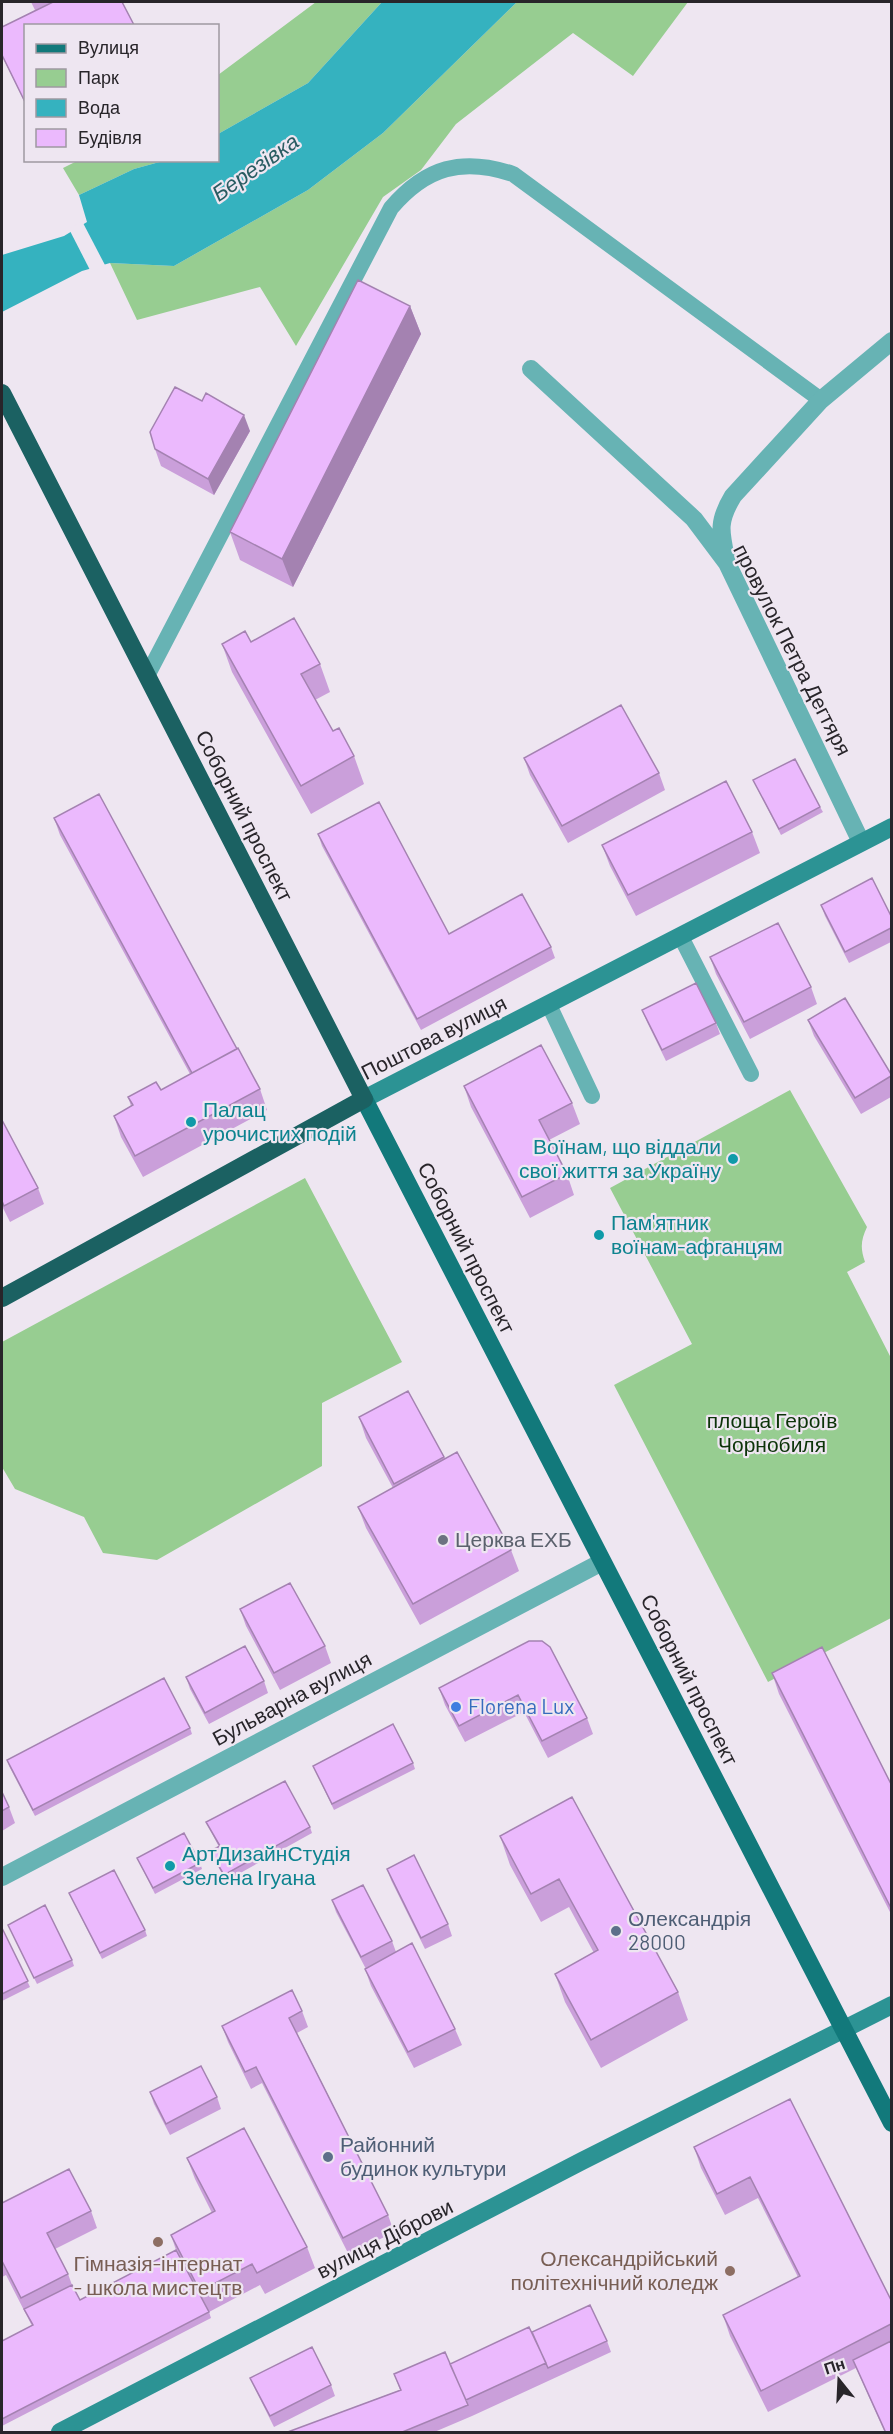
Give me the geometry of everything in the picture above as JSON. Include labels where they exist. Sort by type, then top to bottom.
[{"type":"highway","name":"Соборний проспект","points":[[5,399],[364,1099]]},
{"type":"highway","name":"Поштова вулиця","points":[[2,1298],[364,1099]]},
{"type":"main road","name":"Соборний проспект","points":[[364,1099],[891,2123]]},
{"type":"street","points":[[727,563],[721,535],[723,514],[733,496],[821,400],[891,341]]},
{"type":"street","name":"провулок Петра Дегтяря","points":[[531,369],[694,519],[727,563],[861,842]]},
{"type":"street","name":"Поштова вулиця","points":[[364,1099],[891,827]]},
{"type":"street","name":"Бульварна вулиця","points":[[2,1877],[603,1562]]},
{"type":"street","name":"вулиця Діброви","points":[[60,2433],[613,2145],[891,2005]]},
{"type":"lane","points":[[147,676],[392,208],[406,191],[425,177],[446,169],[468,165],[491,167],[513,174],[821,400]]},
{"type":"lane","points":[[681,937],[751,1074]]},
{"type":"lane","points":[[549,1005],[592,1096]]},
{"type":"green space","points":[[316,2],[382,2],[308,83],[219,133],[219,74]]},
{"type":"green space","points":[[517,2],[688,2],[633,76],[573,33],[456,124],[421,170],[383,197],[296,346],[260,287],[137,320],[110,263],[174,266],[308,190],[383,133]]},
{"type":"green space","points":[[75,162],[159,162],[134,169],[79,195],[63,168]]},
{"type":"green space","name":"площа Героїв Чорнобиля","points":[[790,1090],[867,1227],[862,1244],[865,1262],[847,1272],[891,1358],[891,1618],[768,1682],[614,1385],[692,1344],[610,1188]]},
{"type":"green space","points":[[305,1178],[402,1362],[322,1403],[322,1466],[157,1560],[103,1553],[84,1517],[15,1489],[2,1467],[2,1342]]},
{"type":"water","name":"Березівка","points":[[382,2],[517,2],[383,133],[308,190],[174,266],[110,263],[82,271],[2,312],[2,255],[64,236],[87,222],[79,195],[134,169],[159,162],[219,162],[219,133],[308,83]]},
{"type":"pier","points":[[82,221],[106,267],[91,272],[69,229]]},
{"type":"building","points":[[53,2],[122,2],[133,24],[24,24],[24,100],[2,55],[2,27]]},
{"type":"building","points":[[358,280],[410,306],[282,559],[230,532]]},
{"type":"building","points":[[175,387],[202,401],[206,393],[244,415],[208,479],[155,449],[150,432]]},
{"type":"building","points":[[294,618],[320,664],[301,674],[333,731],[339,728],[354,756],[301,786],[222,644],[245,631],[251,642]]},
{"type":"building","points":[[621,705],[659,773],[562,826],[524,758]]},
{"type":"building","points":[[795,759],[820,807],[779,829],[753,780]]},
{"type":"building","points":[[726,781],[752,832],[628,895],[602,845]]},
{"type":"building","points":[[99,794],[237,1049],[192,1073],[54,818]]},
{"type":"building","points":[[379,802],[449,934],[522,894],[551,947],[417,1019],[318,834]]},
{"type":"building","points":[[872,878],[891,916],[891,928],[845,952],[821,905]]},
{"type":"building","points":[[778,923],[811,987],[744,1022],[710,957]]},
{"type":"building","points":[[696,983],[716,1023],[662,1050],[642,1010]]},
{"type":"building","points":[[845,998],[891,1074],[855,1098],[808,1020]]},
{"type":"building","points":[[541,1045],[572,1103],[539,1120],[567,1174],[522,1197],[464,1086]]},
{"type":"building","points":[[238,1048],[260,1089],[135,1156],[114,1116],[133,1105],[128,1097],[156,1082],[161,1090]]},
{"type":"building","points":[[2,1120],[38,1188],[4,1206],[2,1201]]},
{"type":"building","points":[[408,1391],[444,1457],[394,1484],[359,1417]]},
{"type":"building","points":[[457,1452],[511,1550],[413,1604],[358,1507]]},
{"type":"building","points":[[290,1583],[325,1646],[274,1673],[240,1609]]},
{"type":"building","points":[[529,1641],[542,1641],[550,1647],[587,1718],[542,1741],[518,1695],[459,1726],[439,1688]]},
{"type":"building","points":[[245,1646],[264,1681],[205,1713],[186,1677]]},
{"type":"building","points":[[822,1647],[891,1784],[891,1908],[772,1673]]},
{"type":"building","points":[[164,1678],[190,1728],[33,1810],[7,1760]]},
{"type":"building","points":[[393,1724],[413,1763],[332,1804],[313,1766]]},
{"type":"building","points":[[285,1781],[310,1827],[224,1875],[210,1851],[220,1846],[206,1822]]},
{"type":"building","points":[[2,1792],[9,1807],[2,1811]]},
{"type":"building","points":[[572,1797],[678,1992],[591,2040],[555,1974],[598,1950],[559,1879],[531,1894],[500,1836]]},
{"type":"building","name":"АртДизайнСтудія Зелена Ігуана","points":[[184,1833],[200,1863],[153,1888],[137,1858]]},
{"type":"building","points":[[414,1855],[448,1924],[421,1938],[387,1869]]},
{"type":"building","points":[[114,1870],[145,1930],[100,1953],[69,1893]]},
{"type":"building","points":[[363,1885],[392,1941],[361,1957],[332,1900]]},
{"type":"building","points":[[45,1905],[72,1960],[34,1978],[8,1925]]},
{"type":"building","points":[[2,1928],[28,1981],[2,1994]]},
{"type":"building","points":[[412,1943],[455,2029],[408,2052],[365,1969]]},
{"type":"building","name":"Районний будинок культури","points":[[292,1990],[302,2011],[289,2018],[388,2215],[343,2238],[256,2067],[245,2072],[222,2026]]},
{"type":"building","points":[[201,2066],[217,2097],[166,2124],[150,2092]]},
{"type":"building","points":[[790,2099],[891,2300],[891,2324],[761,2391],[723,2315],[800,2276],[750,2177],[717,2194],[694,2147]]},
{"type":"building","points":[[244,2128],[307,2247],[257,2273],[252,2264],[200,2291],[171,2235],[215,2211],[187,2158]]},
{"type":"building","points":[[69,2169],[91,2211],[47,2233],[68,2274],[21,2298],[2,2261],[2,2203]]},
{"type":"building","points":[[176,2250],[209,2312],[2,2419],[2,2341],[33,2325],[24,2309],[72,2285],[80,2300]]},
{"type":"building","points":[[590,2305],[607,2341],[548,2368],[532,2332]]},
{"type":"building","points":[[529,2327],[546,2363],[466,2400],[450,2364]]},
{"type":"building","points":[[891,2341],[891,2433],[886,2433],[853,2360]]},
{"type":"building","points":[[312,2347],[331,2385],[270,2416],[250,2378]]},
{"type":"building","points":[[445,2352],[468,2405],[400,2433],[285,2433],[401,2390],[394,2374]]},
{"type":"place","name":"Палац урочистих подій","points":[[191,1122]]},
{"type":"place","name":"Воїнам, що віддали свої життя за Україну","points":[[733,1159]]},
{"type":"place","name":"Пам'ятник воїнам-афганцям","points":[[599,1235]]},
{"type":"place","name":"Церква ЕХБ","points":[[443,1540]]},
{"type":"place","name":"Florena Lux","points":[[456,1707]]},
{"type":"place","name":"АртДизайнСтудія Зелена Ігуана","points":[[170,1866]]},
{"type":"place","name":"Олександрія 28000","points":[[616,1931]]},
{"type":"place","name":"Районний будинок культури","points":[[328,2157]]},
{"type":"place","name":"Гімназія-інтернат - школа мистецтв","points":[[158,2242]]},
{"type":"place","name":"Олександрійський політехнічний коледж","points":[[730,2271]]}]
